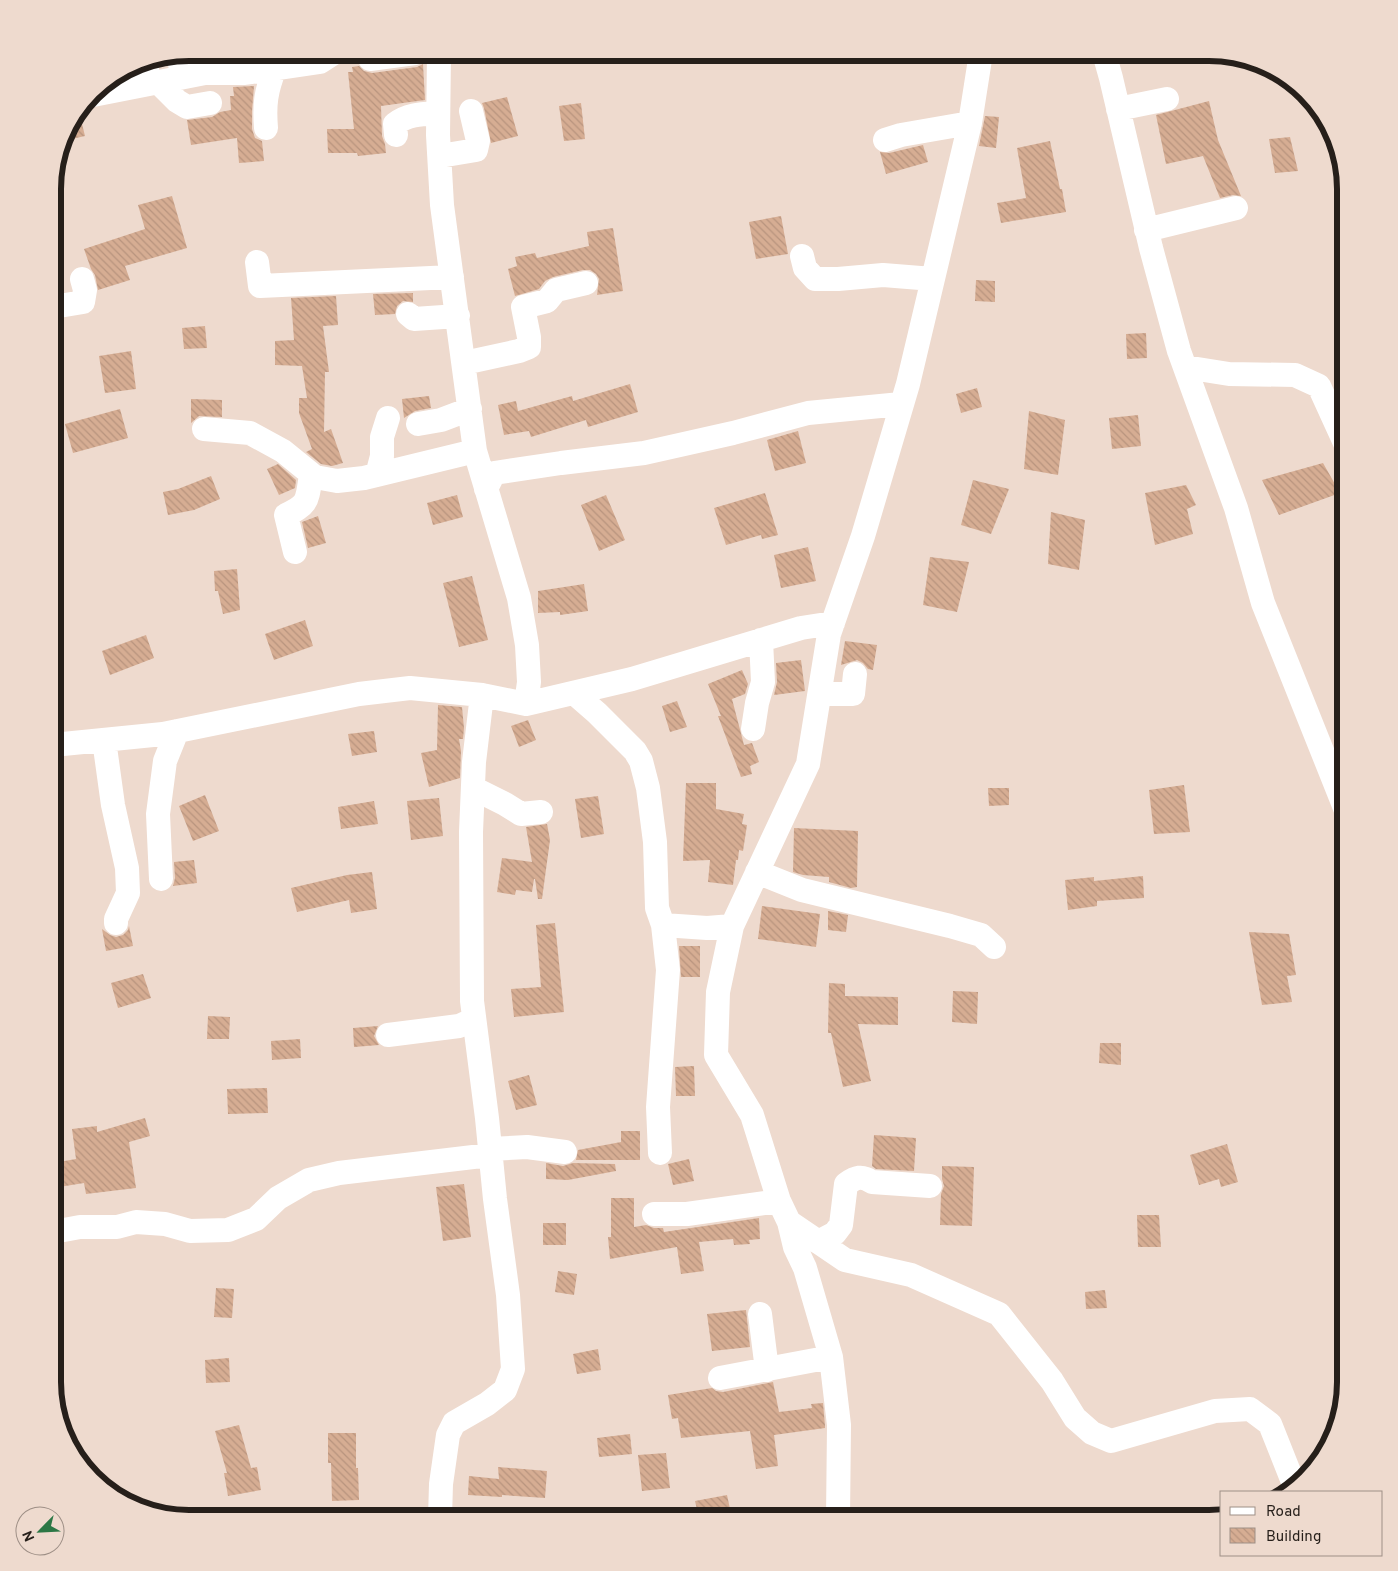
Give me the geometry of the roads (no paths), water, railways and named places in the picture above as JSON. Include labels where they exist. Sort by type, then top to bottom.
[{"type":"street","points":[[110,89],[180,66],[205,73],[245,73],[321,61]]},
{"type":"street","points":[[438,61],[442,205],[475,451],[503,543],[520,608],[527,645],[529,682],[526,704]]},
{"type":"street","points":[[838,1510],[838,1425],[830,1357],[805,1268],[795,1246],[752,1115],[716,1055],[718,992],[732,926],[808,764],[829,634],[864,536],[908,384],[970,122],[980,62]]},
{"type":"street","points":[[1106,62],[1146,230],[1185,367],[1236,508],[1263,603],[1337,786]]},
{"type":"street","points":[[266,128],[264,106],[274,68]]},
{"type":"street","points":[[151,76],[177,101],[187,107],[210,103]]},
{"type":"street","points":[[1118,109],[1167,99]]},
{"type":"street","points":[[440,156],[476,150],[478,141],[471,111]]},
{"type":"street","points":[[396,135],[395,124],[400,120],[414,115],[438,113]]},
{"type":"street","points":[[885,140],[970,122]]},
{"type":"street","points":[[1146,230],[1236,208]]},
{"type":"street","points":[[802,256],[805,268],[814,279],[883,275],[932,280]]},
{"type":"street","points":[[257,262],[260,286],[452,277]]},
{"type":"street","points":[[62,306],[83,302],[85,290],[82,279]]},
{"type":"street","points":[[464,364],[529,347],[523,307],[546,301],[556,290],[586,283]]},
{"type":"street","points":[[408,314],[414,319],[458,316]]},
{"type":"street","points":[[1185,367],[1229,374],[1294,375],[1319,386],[1337,424]]},
{"type":"street","points":[[486,489],[494,473],[644,453],[733,433],[808,412],[902,404]]},
{"type":"street","points":[[418,424],[441,420],[470,408]]},
{"type":"street","points":[[377,475],[382,456],[382,437],[388,418]]},
{"type":"street","points":[[204,429],[250,433],[283,451],[315,477],[337,481],[377,475],[475,451]]},
{"type":"street","points":[[295,552],[286,515],[302,507],[308,496],[310,481],[315,477]]},
{"type":"street","points":[[62,744],[163,734],[359,694],[410,688],[482,696],[526,704],[632,679],[801,628],[833,623]]},
{"type":"street","points":[[752,729],[762,682],[761,640]]},
{"type":"street","points":[[820,694],[853,694],[855,674]]},
{"type":"street","points":[[574,693],[597,712],[635,751],[641,761],[648,788],[655,842],[657,908],[663,924],[668,970],[658,1107],[660,1153]]},
{"type":"street","points":[[440,1510],[441,1484],[448,1435],[454,1423],[487,1404],[505,1390],[513,1369],[508,1296],[472,1001],[471,832],[474,762],[482,696]]},
{"type":"street","points":[[161,879],[158,814],[165,761],[177,731]]},
{"type":"street","points":[[104,740],[113,805],[127,868],[128,893],[116,923]]},
{"type":"street","points":[[473,788],[521,814],[541,812]]},
{"type":"street","points":[[758,872],[802,890],[981,935],[994,947]]},
{"type":"street","points":[[663,924],[707,928],[732,926]]},
{"type":"street","points":[[388,1034],[459,1026],[474,1020]]},
{"type":"street","points":[[61,1230],[80,1226],[117,1227],[136,1222],[165,1224],[190,1231],[228,1230],[256,1219],[278,1198],[309,1180],[339,1173],[527,1147],[565,1152]]},
{"type":"street","points":[[818,1242],[835,1233],[841,1226],[846,1184],[855,1177],[865,1178],[872,1182],[930,1186]]},
{"type":"street","points":[[654,1214],[784,1211],[818,1242],[845,1260],[911,1275],[1000,1314],[1052,1381],[1074,1418],[1092,1433],[1111,1441],[1215,1411],[1250,1409],[1270,1424],[1292,1479]]},
{"type":"street","points":[[760,1314],[768,1370]]},
{"type":"street","points":[[720,1378],[830,1357]]}]
